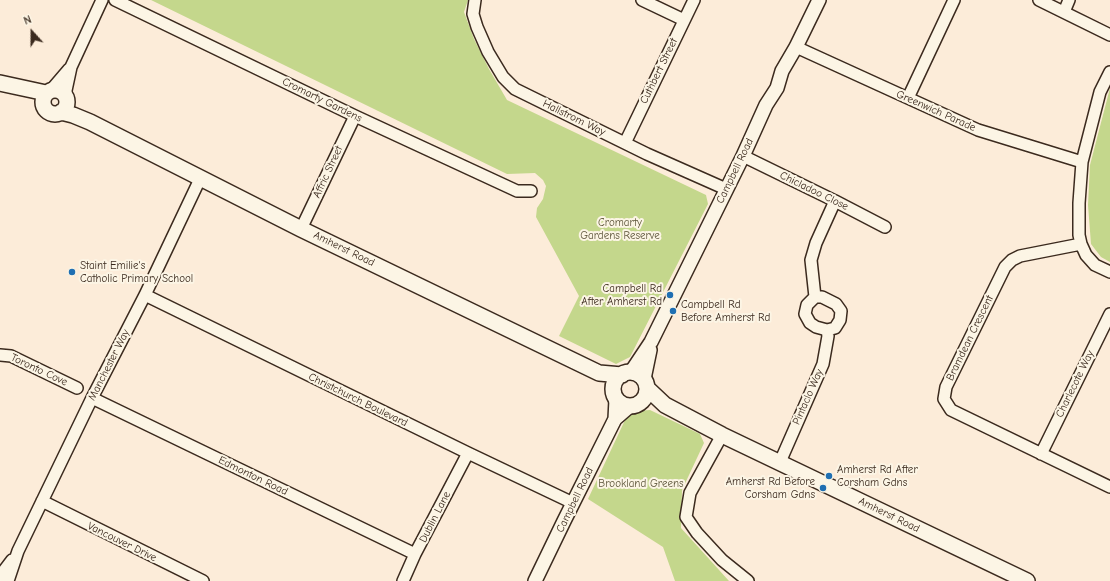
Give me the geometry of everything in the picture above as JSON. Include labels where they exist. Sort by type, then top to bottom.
[{"type":"main road","name":"Amherst Road","points":[[3,83],[55,99],[75,109],[90,122],[200,179],[599,373],[636,387],[665,405],[1004,576],[1027,581]]},
{"type":"main road","name":"Amherst Road","points":[[599,373],[620,403],[625,406],[636,387]]},
{"type":"main road","points":[[615,396],[613,388],[618,378],[636,387]]},
{"type":"street","points":[[55,99],[102,0]]},
{"type":"street","name":"Cromarty Gardens","points":[[115,0],[355,116],[517,191],[531,191]]},
{"type":"street","name":"Hallstrom Way","points":[[475,0],[474,14],[477,27],[488,52],[503,77],[515,90],[726,189]]},
{"type":"street","points":[[642,0],[684,20]]},
{"type":"street","name":"Cuthbert Street","points":[[625,142],[694,0]]},
{"type":"street","name":"Campbell Road","points":[[535,581],[615,419],[636,387],[651,342],[743,156],[766,104],[777,88],[782,71],[796,47],[819,0]]},
{"type":"street","points":[[908,98],[954,0]]},
{"type":"street","points":[[1039,0],[1110,35]]},
{"type":"street","points":[[1064,12],[1069,0]]},
{"type":"street","name":"Greenwich Parade","points":[[796,47],[978,130],[1082,162]]},
{"type":"street","points":[[1110,72],[1100,92],[1082,162],[1079,203],[1079,235],[1081,244],[1086,255],[1095,265],[1110,272]]},
{"type":"street","name":"Affric Street","points":[[301,229],[355,116]]},
{"type":"street","name":"Chicladoo Close","points":[[743,156],[885,227]]},
{"type":"street","name":"Manchester Way","points":[[8,581],[18,552],[42,501],[92,398],[145,295],[200,179]]},
{"type":"street","points":[[815,297],[811,260],[816,243],[835,201]]},
{"type":"street","name":"Bramdean Crescent","points":[[1081,244],[1020,256],[1012,260],[1005,267],[946,387],[944,399],[951,410],[1110,487]]},
{"type":"street","name":"Christchurch Boulevard","points":[[145,295],[573,503]]},
{"type":"street","points":[[815,297],[822,297],[836,304],[841,311],[838,324],[835,328],[827,330],[816,327],[810,323],[805,314],[807,304],[815,297]]},
{"type":"street","name":"Charlecote Way","points":[[1041,454],[1110,314]]},
{"type":"street","name":"Pintaclo Way","points":[[780,462],[823,364],[828,336],[827,330]]},
{"type":"street","name":"Toronto Cove","points":[[0,355],[11,356],[77,388]]},
{"type":"street","name":"Campbell Road","points":[[615,396],[615,419]]},
{"type":"street","name":"Edmonton Road","points":[[92,398],[415,554]]},
{"type":"street","points":[[722,434],[690,493],[686,517],[697,533],[722,560],[748,581]]},
{"type":"street","name":"Dublin Lane","points":[[403,581],[415,554],[468,453]]},
{"type":"street","name":"Vancouver Drive","points":[[42,501],[203,581]]},
{"type":"street","name":"Manchester Way","points":[[0,576],[18,552]]},
{"type":"green space","name":"Cromarty Gardens Reserve","points":[[151,0],[468,0],[464,12],[474,39],[507,100],[706,195],[708,204],[630,357],[616,364],[559,336],[579,296],[536,217],[537,208],[543,199],[546,186],[543,180],[535,173],[507,174]]},
{"type":"green space","points":[[1110,88],[1110,262],[1101,257],[1091,244],[1088,205],[1090,165]]},
{"type":"green space","name":"Brookland Greens","points":[[650,410],[700,434],[704,443],[682,490],[681,528],[729,581],[675,581],[663,547],[588,499],[626,418],[637,411]]},
{"type":"place","name":"Staint Emilie's Catholic Primary School","points":[[72,272]]},
{"type":"place","name":"Campbell Rd After Amherst Rd","points":[[670,295]]},
{"type":"place","name":"Campbell Rd Before Amherst Rd","points":[[673,311]]},
{"type":"place","name":"Amherst Rd After Corsham Gdns","points":[[829,476]]},
{"type":"place","name":"Amherst Rd Before Corsham Gdns","points":[[823,488]]}]
